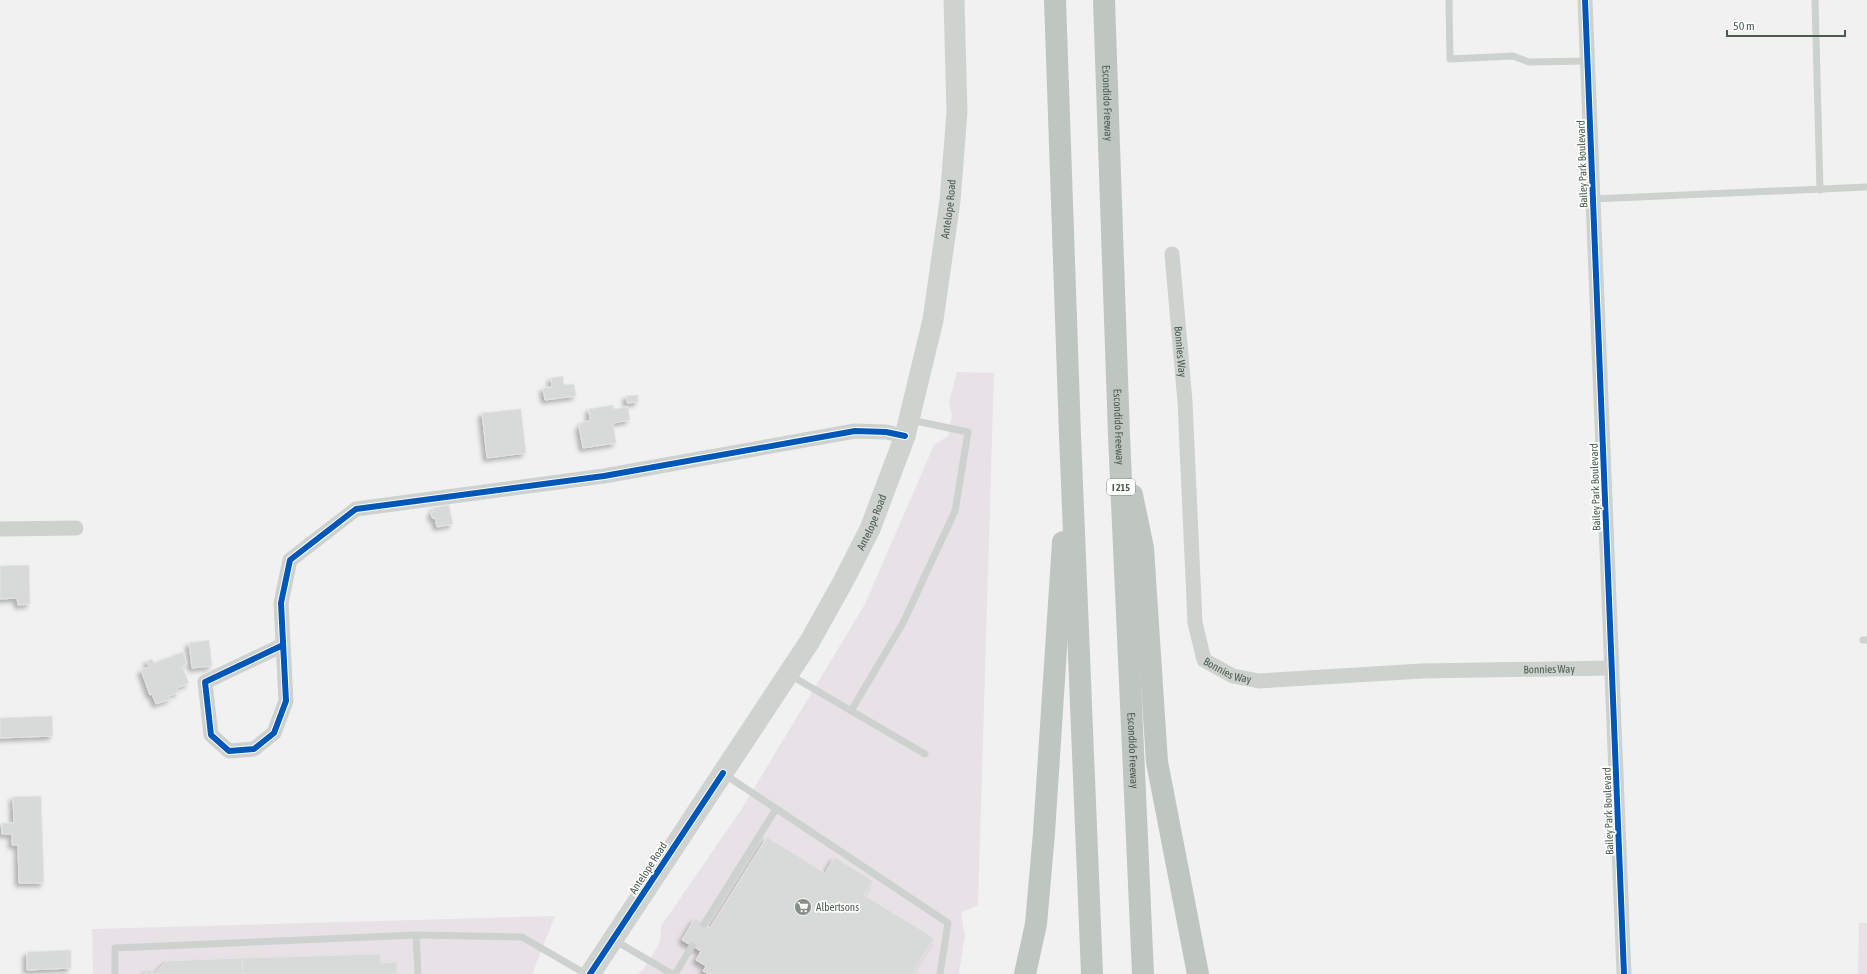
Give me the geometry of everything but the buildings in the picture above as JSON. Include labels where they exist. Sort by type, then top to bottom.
[{"type":"highway","points":[[1055,0],[1070,435],[1092,974]]},
{"type":"highway","name":"Escondido Freeway","points":[[1104,0],[1119,435],[1143,974]]},
{"type":"highway","points":[[1025,974],[1036,924],[1044,833],[1070,435]]},
{"type":"highway","points":[[1119,435],[1143,548],[1157,762],[1198,974]]},
{"type":"highway","points":[[1036,924],[1039,974]]},
{"type":"main road","name":"Antelope Road","points":[[590,974],[810,641],[841,586],[870,528],[907,427],[933,320],[950,201],[957,112],[954,0]]},
{"type":"street","name":"Bailey Park Boulevard","points":[[1585,0],[1624,974]]},
{"type":"street","name":"Bonnies Way","points":[[1172,254],[1185,402],[1195,624],[1204,660],[1233,676],[1258,681],[1422,671],[1612,668]]},
{"type":"street","points":[[283,645],[205,682],[211,734],[228,752],[254,749],[274,733],[286,701],[281,603],[290,560],[356,508],[604,476],[855,431],[886,432],[907,427]]},
{"type":"street","points":[[0,529],[76,528]]},
{"type":"lane","points":[[1449,0],[1450,59],[1513,56],[1529,62],[1588,61]]},
{"type":"lane","points":[[1815,0],[1820,190]]},
{"type":"lane","points":[[1593,199],[1867,187]]},
{"type":"lane","points":[[851,711],[903,623],[955,511],[968,432],[907,427]]},
{"type":"lane","points":[[788,674],[925,754]]},
{"type":"lane","points":[[723,773],[948,924],[940,974]]},
{"type":"lane","points":[[704,924],[776,808]]},
{"type":"lane","points":[[115,974],[114,948],[416,935],[522,937],[586,974]]},
{"type":"lane","points":[[416,935],[418,974]]},
{"type":"lane","points":[[613,940],[674,974],[692,946]]},
{"type":"shaded area","points":[[957,372],[994,373],[978,905],[961,913],[965,935],[959,974],[637,974],[643,970],[660,942],[661,926],[741,810],[865,604],[934,445],[948,436],[952,415],[949,402]]},
{"type":"shaded area","points":[[555,916],[532,974],[93,974],[92,929]]},
{"type":"shaded area","points":[[1859,923],[1867,923],[1867,974],[1858,974]]},
{"type":"cycle path","points":[[1585,0],[1624,974]]},
{"type":"cycle path","points":[[283,645],[205,682],[211,735],[229,751],[254,749],[274,733],[286,701],[281,603],[290,560],[356,509],[604,476],[855,431],[886,432],[905,436]]},
{"type":"cycle path","points":[[590,974],[723,773]]},
{"type":"place","name":"Albertsons","points":[[803,907]]}]
